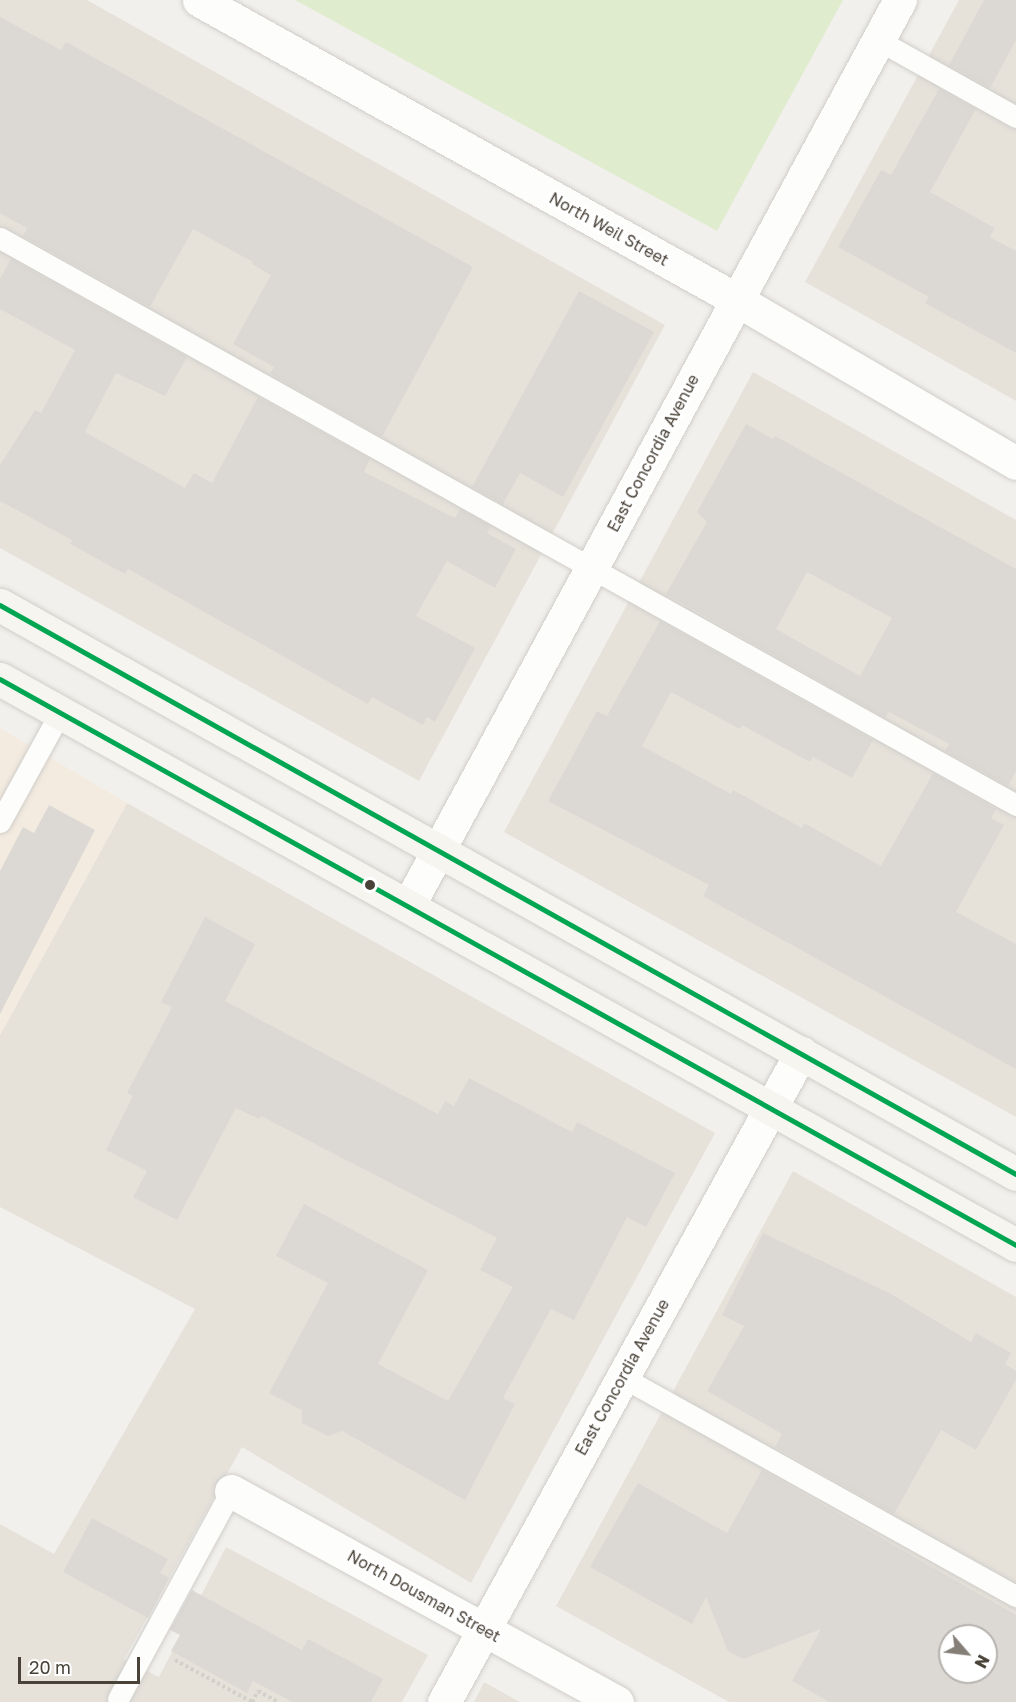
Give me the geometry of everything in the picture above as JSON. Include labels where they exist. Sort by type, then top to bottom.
[{"type":"main road","points":[[0,605],[1016,1174]]},
{"type":"main road","points":[[0,679],[1016,1245]]},
{"type":"street","name":"North Weil Street","points":[[199,0],[737,300],[1016,463]]},
{"type":"street","name":"East Concordia Avenue","points":[[408,906],[900,0]]},
{"type":"street","name":"East Concordia Avenue","points":[[444,1702],[801,1053]]},
{"type":"street","name":"North Dousman Street","points":[[231,1491],[617,1702]]},
{"type":"lane","points":[[878,40],[1016,117]]},
{"type":"lane","points":[[0,238],[1016,805]]},
{"type":"lane","points":[[0,822],[60,712]]},
{"type":"lane","points":[[622,1377],[1016,1596]]},
{"type":"lane","points":[[118,1699],[231,1491]]},
{"type":"path","points":[[148,1645],[252,1702],[258,1691],[278,1702]]},
{"type":"shaded area","points":[[0,0],[87,0],[665,325],[419,781],[0,548]]},
{"type":"shaded area","points":[[959,0],[1016,0],[1016,401],[805,282]]},
{"type":"shaded area","points":[[753,372],[1016,520],[1016,1117],[504,832]]},
{"type":"shaded area","points":[[0,728],[127,803],[0,1035]]},
{"type":"shaded area","points":[[127,803],[715,1133],[471,1583],[242,1447],[124,1659],[159,1677],[226,1547],[428,1655],[402,1702],[0,1702],[0,1524],[54,1554],[195,1309],[0,1207],[0,1035]]},
{"type":"shaded area","points":[[793,1171],[1016,1297],[1016,1702],[729,1702],[556,1606]]},
{"type":"shaded area","points":[[484,1682],[520,1702],[474,1702]]},
{"type":"green space","points":[[295,0],[843,0],[717,231]]},
{"type":"building","points":[[984,0],[1016,0],[1016,40],[990,88],[949,65]]},
{"type":"building","points":[[0,17],[61,50],[66,42],[473,267],[382,437],[270,374],[274,367],[233,344],[271,275],[252,264],[253,262],[193,229],[150,307],[23,236],[27,228],[0,213]]},
{"type":"building","points":[[939,89],[976,109],[930,192],[995,228],[990,237],[1016,251],[1016,353],[925,303],[929,297],[838,247],[881,170],[891,175]]},
{"type":"building","points":[[11,259],[187,357],[165,396],[116,373],[85,432],[185,488],[194,473],[212,483],[258,397],[370,459],[364,472],[455,518],[460,509],[491,526],[487,533],[516,549],[495,588],[447,561],[416,616],[475,648],[435,722],[427,717],[423,725],[372,697],[368,704],[128,569],[125,574],[70,544],[72,540],[0,501],[0,465],[35,410],[41,413],[75,350],[0,309],[0,279]]},
{"type":"building","points":[[579,291],[654,332],[563,497],[520,473],[503,504],[472,487]]},
{"type":"building","points":[[746,424],[773,439],[775,436],[1016,569],[1016,771],[1008,786],[945,751],[949,744],[889,712],[885,718],[666,594],[707,522],[697,512]],"holes":[[[807,572],[892,618],[860,676],[776,629]]]},
{"type":"building","points":[[660,621],[873,740],[852,778],[813,757],[810,762],[742,725],[740,729],[671,692],[642,746],[731,794],[733,790],[802,828],[804,823],[881,866],[933,773],[996,809],[991,818],[1004,825],[956,912],[1016,944],[1016,1069],[703,896],[709,885],[548,801],[597,711],[607,716]]},
{"type":"building","points":[[49,805],[95,830],[0,1014],[0,871],[23,827],[34,833]]},
{"type":"building","points":[[205,917],[255,944],[225,1001],[438,1114],[445,1101],[454,1106],[469,1078],[572,1132],[577,1122],[675,1173],[646,1227],[627,1217],[574,1320],[551,1309],[503,1398],[515,1404],[465,1500],[342,1431],[328,1436],[302,1423],[302,1410],[269,1393],[328,1283],[276,1256],[304,1204],[428,1270],[378,1364],[448,1401],[513,1287],[480,1270],[497,1238],[261,1116],[259,1119],[236,1108],[177,1220],[133,1197],[147,1171],[106,1150],[133,1096],[127,1093],[172,1007],[161,1002]]},
{"type":"building","points":[[763,1233],[891,1294],[971,1342],[976,1333],[1011,1353],[1005,1364],[1016,1371],[1016,1380],[976,1450],[941,1430],[894,1514],[775,1447],[782,1434],[707,1391],[744,1326],[722,1315]]},
{"type":"building","points":[[762,1470],[1016,1615],[1016,1702],[829,1702],[792,1681],[821,1629],[743,1659],[728,1651],[706,1597],[692,1624],[590,1567],[638,1483],[727,1533]]},
{"type":"building","points":[[92,1518],[168,1559],[160,1573],[169,1578],[148,1618],[63,1572]]},
{"type":"building","points":[[192,1590],[302,1650],[308,1639],[383,1679],[371,1702],[292,1702],[253,1681],[247,1693],[171,1651],[180,1635],[170,1630]]},
{"type":"transit line","points":[[0,605],[1016,1174]]},
{"type":"transit line","points":[[0,679],[1016,1245]]}]
